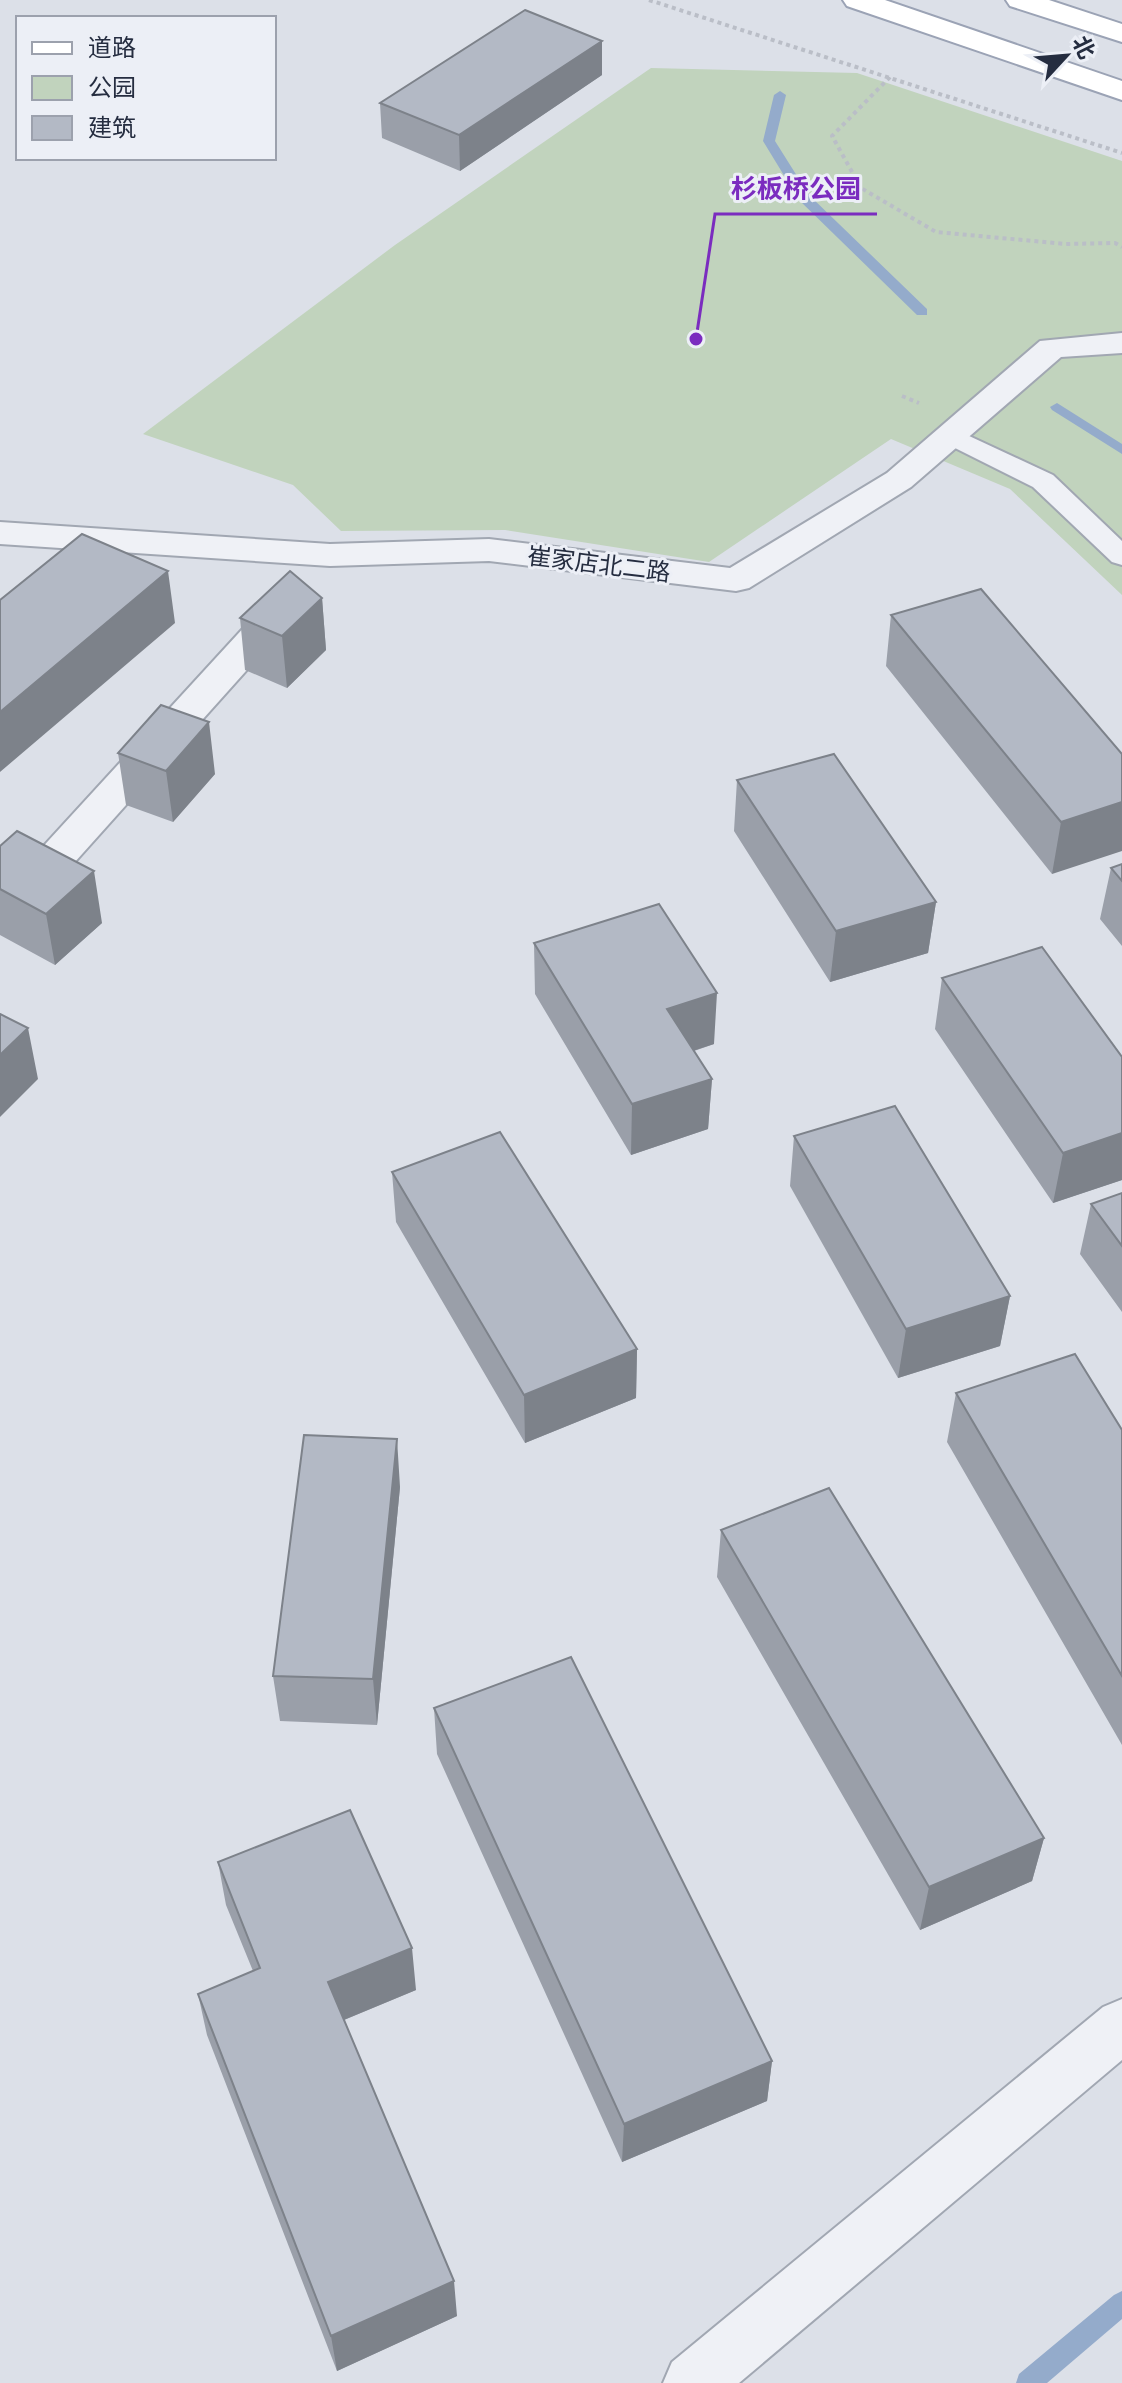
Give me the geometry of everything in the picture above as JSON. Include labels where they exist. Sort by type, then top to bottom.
[{"type":"main road","points":[[857,0],[1117,88]]},
{"type":"main road","points":[[1020,0],[1122,33]]},
{"type":"street","name":"崔家店北二路","points":[[0,533],[330,555],[489,550],[736,580],[899,480],[1052,348],[1122,343]]},
{"type":"street","points":[[0,882],[52,862],[330,555]]},
{"type":"street","points":[[693,2383],[1122,2025]]},
{"type":"lane","points":[[952,436],[1043,481],[1122,556]]},
{"type":"path","points":[[649,0],[1122,153]]},
{"type":"path","points":[[890,77],[832,136],[861,188],[936,232],[1066,244],[1115,243],[1122,247]]},
{"type":"green space","points":[[651,68],[857,73],[1122,161],[1122,595],[1010,489],[891,439],[709,562],[505,530],[341,531],[293,485],[143,434],[395,245]]},
{"type":"building","points":[[525,10],[602,41],[459,135],[380,103]]},
{"type":"building","points":[[82,534],[168,571],[0,712],[0,600]]},
{"type":"building","points":[[290,571],[322,598],[282,636],[240,618]]},
{"type":"building","points":[[981,589],[1122,754],[1122,802],[1061,822],[891,615]]},
{"type":"building","points":[[161,705],[209,722],[166,771],[118,753]]},
{"type":"building","points":[[834,754],[936,902],[836,931],[737,780]]},
{"type":"building","points":[[17,831],[94,871],[46,914],[0,889],[0,846]]},
{"type":"building","points":[[1122,864],[1122,881],[1111,868]]},
{"type":"building","points":[[659,904],[717,993],[667,1009],[712,1079],[632,1104],[534,943]]},
{"type":"building","points":[[1042,947],[1122,1057],[1122,1133],[1063,1153],[942,978]]},
{"type":"building","points":[[0,1014],[28,1028],[0,1055]]},
{"type":"building","points":[[895,1106],[1010,1296],[906,1329],[794,1136]]},
{"type":"building","points":[[500,1132],[637,1349],[524,1395],[392,1172]]},
{"type":"building","points":[[1122,1193],[1122,1246],[1091,1204]]},
{"type":"building","points":[[1075,1354],[1122,1430],[1122,1676],[956,1393]]},
{"type":"building","points":[[304,1435],[397,1439],[373,1679],[273,1676]]},
{"type":"building","points":[[829,1488],[1044,1838],[929,1887],[721,1530]]},
{"type":"building","points":[[571,1657],[772,2061],[624,2124],[434,1708]]},
{"type":"building","points":[[350,1810],[412,1948],[328,1982],[454,2281],[331,2336],[198,1994],[260,1968],[218,1862]]},
{"type":"waterway","points":[[780,95],[769,141],[804,197],[922,312]]},
{"type":"waterway","points":[[1057,407],[1122,450]]},
{"type":"waterway","points":[[1028,2383],[1122,2303]]},
{"type":"place","name":"杉板桥公园","points":[[696,339]]}]
